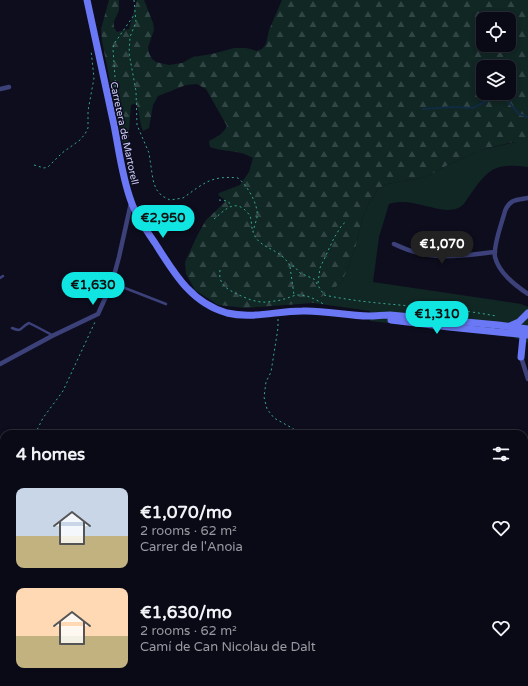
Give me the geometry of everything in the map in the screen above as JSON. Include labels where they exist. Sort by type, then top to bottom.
[{"type":"main road","name":"Carretera de Martorell","points":[[87,0],[131,203],[145,228],[176,275],[187,290],[198,299],[213,308],[234,314],[253,315],[304,311],[369,316],[384,315],[498,325],[509,329],[526,332]]},
{"type":"main road","points":[[369,316],[411,323],[509,329],[528,314]]},
{"type":"main road","points":[[498,325],[504,328],[526,332],[518,349],[522,356]]},
{"type":"main road","points":[[509,329],[520,343]]},
{"type":"main road","points":[[520,343],[528,338]]},
{"type":"street","points":[[0,89],[10,87]]},
{"type":"street","points":[[528,198],[512,201],[507,206],[495,252],[495,257],[509,280],[528,294]]},
{"type":"street","points":[[0,364],[52,336],[98,314],[112,283],[131,203]]},
{"type":"street","points":[[394,244],[409,252],[440,257],[495,252]]},
{"type":"street","points":[[522,356],[528,379]]},
{"type":"lane","points":[[0,278],[4,276]]},
{"type":"lane","points":[[112,283],[166,304]]},
{"type":"lane","points":[[12,328],[19,330],[27,324],[31,324],[52,336]]},
{"type":"path","points":[[134,0],[134,15],[136,22],[130,37],[129,54],[136,91],[137,125],[149,153],[152,180],[156,189],[166,199],[179,200],[207,181],[220,178],[238,178],[248,188],[256,206],[257,216],[253,232]]},
{"type":"path","points":[[110,107],[116,91],[113,49],[114,44],[134,15]]},
{"type":"path","points":[[34,165],[44,168],[48,167],[62,153],[80,140],[87,130],[88,111],[94,78],[91,49]]},
{"type":"path","points":[[219,200],[227,201],[233,206]]},
{"type":"path","points":[[214,219],[227,208],[233,206],[240,207],[248,214],[253,232],[258,241],[283,256],[290,266],[294,296]]},
{"type":"path","points":[[318,284],[320,268],[334,238],[342,225],[347,221]]},
{"type":"path","points":[[290,266],[294,266],[300,273],[311,277],[318,284],[324,295],[402,306],[476,312],[496,316],[498,325]]},
{"type":"path","points":[[220,270],[219,277],[225,287],[231,292],[250,300],[268,302],[303,295],[325,305],[332,312]]},
{"type":"path","points":[[277,313],[278,328],[271,372],[266,382],[264,396],[267,409],[274,418],[295,430]]},
{"type":"path","points":[[37,430],[43,418],[63,391],[74,371],[98,314]]},
{"type":"green space","points":[[109,0],[119,0],[119,10],[114,23],[117,32],[129,29],[137,0],[144,0],[153,23],[154,30],[148,47],[149,53],[152,59],[156,62],[169,65],[182,63],[193,57],[234,48],[246,48],[257,51],[262,49],[266,44],[269,30],[282,0],[528,0],[528,143],[513,142],[481,150],[426,177],[387,184],[378,189],[363,216],[355,249],[342,282],[313,303],[245,308],[218,305],[195,290],[186,274],[185,262],[206,220],[225,202],[225,200],[218,195],[219,193],[240,185],[249,172],[253,158],[242,153],[210,147],[209,141],[222,133],[227,126],[206,89],[197,84],[186,85],[158,96],[153,105],[149,128],[143,131],[136,103],[131,105],[128,144],[123,147],[102,41],[101,29]]},
{"type":"green space","points":[[520,141],[528,143],[528,167],[508,166],[494,169],[482,179],[465,203],[458,208],[443,210],[407,202],[389,204],[379,237],[373,282],[521,304],[528,307],[528,343],[512,337],[370,321],[370,311],[313,303],[342,282],[355,249],[363,216],[378,189],[387,184],[426,177],[481,150]]},
{"type":"waterway","points":[[423,109],[452,107],[473,108],[498,96],[504,97],[519,114],[528,117]]}]
